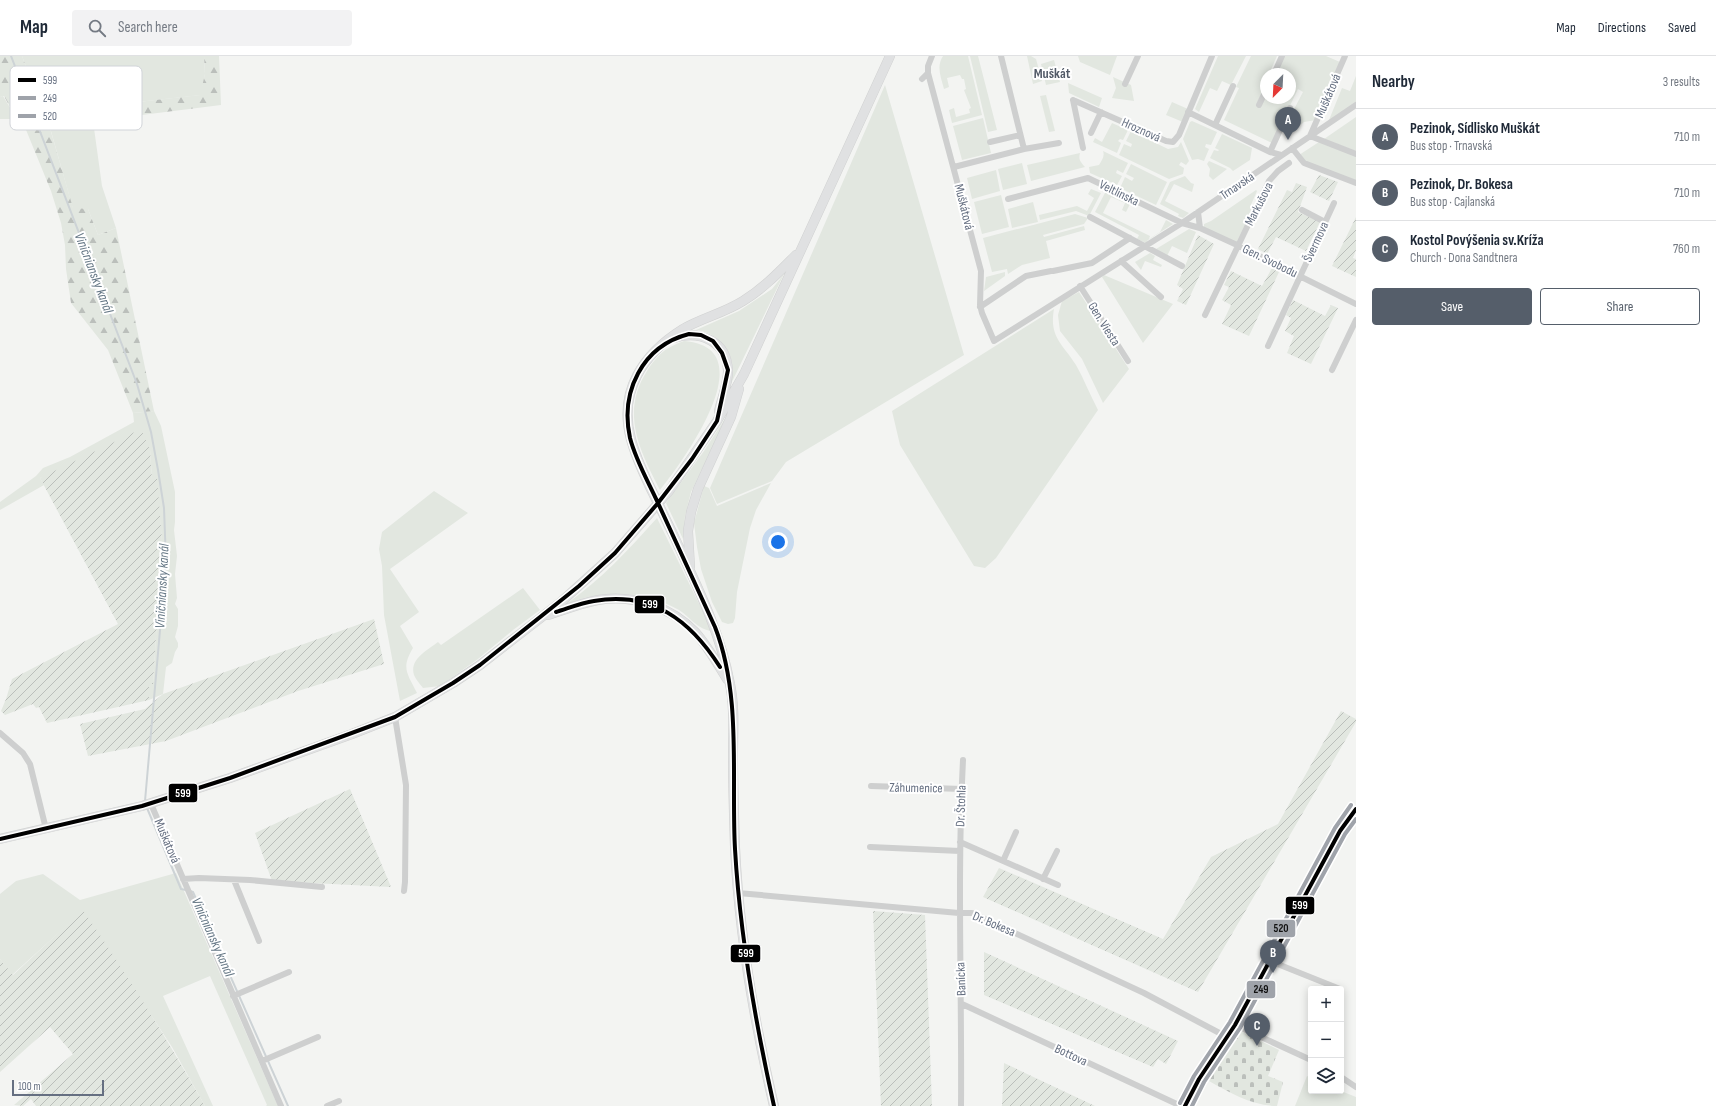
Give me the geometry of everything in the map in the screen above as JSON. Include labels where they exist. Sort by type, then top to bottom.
[{"type":"main road","points":[[0,839],[147,805],[294,756],[395,717],[453,683],[480,665],[596,572],[628,538],[668,491],[717,420],[744,374],[890,56]]},
{"type":"main road","points":[[774,1106],[759,1039],[738,893],[731,686],[720,640],[691,572],[649,485],[630,438],[628,403],[633,384],[641,368],[652,354],[684,329],[728,309],[752,296],[800,252]]},
{"type":"main road","points":[[666,342],[684,335],[701,335],[713,341],[722,353],[728,370],[717,420]]},
{"type":"main road","points":[[691,572],[688,531],[691,512],[698,489],[731,417],[744,374]]},
{"type":"main road","points":[[540,617],[599,600],[632,600],[654,606],[676,616],[695,632],[713,656],[731,686]]},
{"type":"street","name":"Muškátová","points":[[932,56],[928,66],[928,73],[981,271],[980,307],[994,341]]},
{"type":"street","points":[[1001,56],[1024,149]]},
{"type":"street","points":[[1125,84],[1138,56]]},
{"type":"street","points":[[1212,56],[1188,112],[1281,156]]},
{"type":"street","points":[[1277,68],[1282,56]]},
{"type":"street","name":"Muškátová","points":[[1310,136],[1345,56]]},
{"type":"street","points":[[922,79],[928,73]]},
{"type":"street","points":[[1215,125],[1233,86]]},
{"type":"street","name":"Hroznová","points":[[1083,148],[1073,100],[1166,141],[1173,142],[1179,135],[1188,112]]},
{"type":"street","name":"Trnavská","points":[[994,341],[1182,223],[1356,105]]},
{"type":"street","points":[[1270,152],[1290,108]]},
{"type":"street","points":[[1091,133],[1101,112]]},
{"type":"street","points":[[990,142],[1020,135]]},
{"type":"street","points":[[1310,136],[1356,154]]},
{"type":"street","points":[[954,167],[1024,149],[1059,143]]},
{"type":"street","points":[[1292,148],[1304,163],[1356,183]]},
{"type":"street","name":"Markušova","points":[[1205,315],[1237,245],[1269,181],[1278,170],[1289,163]]},
{"type":"street","name":"Veltlínska","points":[[1008,199],[1088,178],[1182,223]]},
{"type":"street","name":"Švermova","points":[[1268,346],[1334,203]]},
{"type":"street","points":[[1302,210],[1325,222]]},
{"type":"street","points":[[1198,212],[1200,228]]},
{"type":"street","points":[[1090,217],[1182,266]]},
{"type":"street","name":"Gen. Svobodu","points":[[1182,223],[1200,228],[1237,245],[1356,304]]},
{"type":"street","points":[[980,307],[1026,276],[1092,263],[1130,238]]},
{"type":"street","points":[[1121,261],[1161,297]]},
{"type":"street","name":"Gen. Viesta","points":[[1080,286],[1128,362]]},
{"type":"street","points":[[1332,370],[1356,320]]},
{"type":"street","points":[[395,717],[406,785],[404,891]]},
{"type":"street","points":[[0,733],[23,753],[30,764],[46,829]]},
{"type":"street","name":"Dr. Štohla","points":[[960,851],[963,760]]},
{"type":"street","name":"Záhumenice","points":[[871,786],[962,789]]},
{"type":"street","name":"Muškátová","points":[[147,805],[182,879],[281,1106]]},
{"type":"street","points":[[1185,1106],[1199,1079],[1235,1025],[1340,831],[1356,809]]},
{"type":"street","points":[[1002,861],[1016,832]]},
{"type":"street","points":[[960,842],[1058,885]]},
{"type":"street","points":[[870,847],[960,851]]},
{"type":"street","name":"Banícka","points":[[960,851],[959,913],[962,1004],[961,1106]]},
{"type":"street","points":[[1043,879],[1057,851]]},
{"type":"street","name":"Muškátová","points":[[182,879],[199,878],[250,880],[322,887]]},
{"type":"street","points":[[234,880],[259,941]]},
{"type":"street","name":"Dr. Bokesa","points":[[738,893],[972,913],[1144,993],[1227,1037]]},
{"type":"street","points":[[1275,963],[1332,986]]},
{"type":"street","points":[[233,996],[289,972]]},
{"type":"street","name":"Bottova","points":[[962,1004],[1180,1106]]},
{"type":"street","points":[[1235,1025],[1308,1059]]},
{"type":"street","points":[[262,1061],[318,1037]]},
{"type":"street","points":[[1344,1079],[1356,1087]]},
{"type":"street","points":[[327,1106],[338,1101]]},
{"type":"green space","points":[[0,56],[22,56],[26,66],[10,66],[10,107],[4,96],[0,97]]},
{"type":"green space","points":[[22,56],[204,56],[205,74],[201,95],[142,102],[142,66],[26,66]]},
{"type":"green space","points":[[204,56],[219,56],[221,105],[142,115],[142,102],[200,95],[205,74]]},
{"type":"green space","points":[[943,56],[968,56],[982,115],[952,123],[949,110],[954,108],[956,117],[970,113],[969,109],[971,108],[964,90],[966,89],[964,79],[962,79],[960,75],[947,78],[949,87],[944,89],[939,68]]},
{"type":"green space","points":[[970,56],[978,56],[997,130],[988,132]]},
{"type":"green space","points":[[1027,56],[1031,56],[1036,59],[1042,81],[1033,84]]},
{"type":"green space","points":[[1078,56],[1117,56],[1110,75],[1080,62]]},
{"type":"green space","points":[[1218,56],[1246,56],[1231,85],[1222,81],[1217,91],[1210,88],[1199,112],[1195,109]]},
{"type":"green space","points":[[1251,56],[1277,56],[1272,68],[1260,68],[1260,96],[1256,106],[1260,107],[1261,104],[1291,104],[1272,143],[1224,120],[1239,88],[1236,87]]},
{"type":"green space","points":[[1283,56],[1326,56],[1340,62],[1316,120],[1304,122],[1290,134],[1286,132],[1294,116],[1291,115],[1303,92],[1298,89],[1296,93],[1296,68],[1278,68]]},
{"type":"green space","points":[[1054,60],[1060,82],[1046,85],[1041,64]]},
{"type":"green space","points":[[1356,76],[1356,102],[1329,120],[1342,88],[1350,91]]},
{"type":"green space","points":[[1113,77],[1131,85],[1134,101],[1112,98],[1116,88]]},
{"type":"green space","points":[[1068,83],[1102,98],[1099,107],[1069,93]]},
{"type":"green space","points":[[885,85],[964,355],[786,462],[772,481],[717,504],[710,488]]},
{"type":"green space","points":[[1046,95],[1055,131],[1049,132],[1040,96]]},
{"type":"green space","points":[[3,96],[10,108],[10,119],[0,119],[0,97]]},
{"type":"green space","points":[[1172,102],[1188,109],[1183,122],[1166,115]]},
{"type":"green space","points":[[1356,117],[1356,151],[1324,139]]},
{"type":"green space","points":[[983,118],[991,153],[962,160],[953,126]]},
{"type":"green space","points":[[1192,121],[1217,132],[1211,145],[1206,144],[1205,147],[1209,149],[1204,161],[1198,159],[1192,160],[1183,139],[1190,122]]},
{"type":"green space","points":[[1112,123],[1128,130],[1123,140],[1120,139],[1118,141],[1121,143],[1117,153],[1093,142],[1095,138],[1102,142]]},
{"type":"green space","points":[[26,130],[50,130],[73,208],[88,209],[98,235],[116,228],[154,411],[133,413],[108,350],[71,303],[66,269],[65,245],[61,223],[51,191]]},
{"type":"green space","points":[[51,130],[94,130],[102,186],[116,228],[98,235],[88,209],[73,209]]},
{"type":"green space","points":[[1131,131],[1168,149],[1178,147],[1181,142],[1189,161],[1186,165],[1181,162],[1179,165],[1184,168],[1183,174],[1169,179],[1119,155],[1124,144],[1131,147],[1132,144],[1126,141]]},
{"type":"green space","points":[[1222,134],[1252,148],[1250,160],[1233,171],[1210,158],[1214,150],[1219,150],[1215,148]]},
{"type":"green space","points":[[1319,142],[1356,156],[1356,182],[1305,162],[1299,155]]},
{"type":"green space","points":[[1103,151],[1128,163],[1123,173],[1117,170],[1116,173],[1122,176],[1117,185],[1090,173],[1089,167],[1099,165],[1104,153]]},
{"type":"green space","points":[[1080,153],[1079,155],[1081,162],[1085,167],[1031,181],[1027,165]]},
{"type":"green space","points":[[1209,161],[1227,169],[1213,180],[1209,176],[1210,169],[1207,164]]},
{"type":"green space","points":[[1022,163],[1027,184],[1003,190],[998,169]]},
{"type":"green space","points":[[1131,164],[1167,182],[1156,205],[1120,188],[1125,177],[1132,181],[1134,178],[1126,174]]},
{"type":"green space","points":[[996,170],[1000,191],[972,199],[967,178]]},
{"type":"green space","points":[[1319,175],[1338,182],[1329,201],[1310,192]]},
{"type":"green space","points":[[1185,176],[1191,183],[1194,184],[1192,192],[1174,184],[1165,201],[1189,213],[1183,218],[1178,216],[1179,214],[1160,204],[1170,182]]},
{"type":"green space","points":[[1296,183],[1307,187],[1298,212],[1320,222],[1306,251],[1276,237],[1267,254],[1258,249],[1287,190],[1292,192]]},
{"type":"green space","points":[[1091,189],[1101,193],[1089,216],[1076,211],[1040,220],[1039,215],[1077,206],[1087,211],[1094,198],[1088,194]]},
{"type":"green space","points":[[1256,190],[1257,191],[1250,207],[1253,209],[1236,243],[1204,228],[1204,224],[1211,221]]},
{"type":"green space","points":[[1106,191],[1130,204],[1126,212],[1122,210],[1125,203],[1111,197],[1103,213],[1150,236],[1149,239],[1160,232],[1166,220],[1173,224],[1148,240],[1146,243],[1137,239],[1139,235],[1095,212]]},
{"type":"green space","points":[[1001,195],[1009,227],[982,234],[974,202]]},
{"type":"green space","points":[[1033,202],[1038,222],[1012,228],[1008,209]]},
{"type":"green space","points":[[1075,214],[1088,218],[1084,224],[1043,235],[1044,237],[1084,226],[1085,230],[1046,241],[1050,258],[1022,265],[1008,274],[1007,269],[992,272],[983,238]]},
{"type":"green space","points":[[1356,217],[1356,250],[1353,258],[1356,259],[1356,277],[1332,266]]},
{"type":"green space","points":[[1189,229],[1196,232],[1187,253],[1172,246],[1167,256],[1156,249]]},
{"type":"green space","points":[[1198,235],[1214,244],[1186,305],[1177,301],[1183,289],[1177,285]]},
{"type":"green space","points":[[1150,253],[1155,256],[1153,260],[1162,265],[1161,267],[1145,261],[1141,270],[1135,262]]},
{"type":"green space","points":[[1272,268],[1279,272],[1249,336],[1222,324],[1231,305],[1222,300],[1229,287],[1224,285],[1231,271],[1262,286]]},
{"type":"green space","points":[[1005,272],[1005,276],[984,291],[986,277]]},
{"type":"green space","points":[[784,274],[728,390],[732,376],[732,362],[727,350],[714,336],[696,330],[739,311],[772,289]]},
{"type":"green space","points":[[1104,275],[1173,304],[1143,343],[1102,277]]},
{"type":"green space","points":[[1079,292],[1129,369],[1103,403],[1082,359],[1060,331],[1058,315],[1062,301]]},
{"type":"green space","points":[[1293,300],[1325,316],[1331,305],[1338,308],[1311,364],[1287,353],[1294,336],[1285,331],[1291,318],[1286,315]]},
{"type":"green space","points":[[1054,309],[1053,326],[1055,333],[1076,365],[1098,410],[996,558],[985,568],[974,566],[900,445],[892,411]]},
{"type":"green space","points":[[684,341],[707,348],[718,363],[719,383],[712,406],[700,431],[660,490],[646,461],[636,432],[634,417],[635,402],[639,387],[647,371],[655,360],[662,352]]},
{"type":"green space","points":[[154,411],[161,426],[175,492],[174,530],[177,556],[175,574],[177,598],[175,604],[178,609],[178,626],[175,637],[178,647],[172,663],[166,667],[163,694],[149,700],[149,683],[153,683],[162,540],[156,479],[152,479],[150,450],[40,478],[44,485],[0,510],[0,502],[36,476],[43,468],[70,457],[134,422],[133,413]]},
{"type":"green space","points":[[728,414],[691,492],[685,516],[683,539],[666,503],[704,451]]},
{"type":"green space","points":[[141,429],[150,450],[152,479],[157,478],[162,540],[153,684],[149,684],[149,700],[47,723],[39,707],[36,708],[33,704],[5,715],[1,711],[12,679],[118,624],[40,478]]},
{"type":"green space","points":[[771,483],[756,510],[750,528],[737,592],[735,618],[733,623],[728,624],[722,622],[712,602],[701,569],[697,547],[694,523],[704,486],[709,488],[717,506]]},
{"type":"green space","points":[[434,491],[468,513],[390,569],[419,612],[400,626],[413,648],[406,666],[410,680],[417,693],[400,701],[384,615],[382,566],[379,549],[382,532]]},
{"type":"green space","points":[[657,518],[712,631],[702,628],[679,610],[666,603],[638,595],[609,594],[580,599],[566,604],[603,574],[625,553]]},
{"type":"green space","points":[[523,588],[540,610],[478,659],[440,686],[423,688],[415,677],[413,669],[414,664],[420,656],[438,642],[441,645]]},
{"type":"green space","points":[[374,619],[384,664],[298,691],[166,741],[88,756],[80,724],[145,709],[163,694]]},
{"type":"green space","points":[[1341,711],[1356,719],[1356,722],[1198,992],[983,897],[999,868],[1163,939],[1211,857],[1278,824]]},
{"type":"green space","points":[[350,789],[391,887],[272,881],[255,833]]},
{"type":"green space","points":[[176,873],[278,1106],[266,1106],[267,1105],[210,976],[163,996],[213,1106],[205,1106],[172,1047],[83,911],[12,975],[0,959],[0,894],[16,881],[43,874],[80,900]]},
{"type":"green space","points":[[83,910],[146,1007],[205,1106],[36,1106],[31,1099],[23,1106],[14,1105],[73,1054],[50,1027],[0,1072],[0,959],[13,975]]},
{"type":"green space","points":[[873,911],[925,915],[932,1106],[881,1106]]},
{"type":"green space","points":[[984,952],[1178,1041],[1166,1064],[1158,1059],[1153,1067],[984,995]]},
{"type":"green space","points":[[1240,1031],[1279,1050],[1268,1076],[1283,1082],[1277,1106],[1259,1104],[1250,1101],[1209,1081]]},
{"type":"green space","points":[[1004,1063],[1095,1106],[1002,1106]]},
{"type":"green space","points":[[1307,1076],[1308,1094],[1344,1094],[1344,1092],[1356,1097],[1356,1106],[1295,1106]]},
{"type":"waterway","name":"Viničniansky kanál","points":[[11,56],[15,66]]},
{"type":"waterway","name":"Viničniansky kanál","points":[[39,130],[137,384],[151,432],[164,508],[166,562],[145,801]]},
{"type":"waterway","name":"Viničniansky kanál","points":[[147,808],[181,889],[186,890]]},
{"type":"waterway","name":"Viničniansky kanál","points":[[190,891],[193,892],[288,1106]]},
{"type":"transit line","name":"599","points":[[689,334],[701,335],[713,341],[722,353],[728,370],[717,421],[692,459],[658,503],[639,463],[630,438],[628,404],[638,373],[647,360],[659,349],[673,340],[689,334]]},
{"type":"transit line","name":"599","points":[[0,839],[142,806],[230,778],[395,717],[453,683],[480,665],[579,586],[615,553],[658,503]]},
{"type":"transit line","name":"599","points":[[658,503],[715,627],[723,653],[729,681],[734,737],[734,822],[737,882],[749,978],[774,1106]]},
{"type":"transit line","name":"599","points":[[556,612],[589,602],[615,599],[634,600],[651,605],[668,613],[696,635],[720,667]]},
{"type":"transit line","name":"520","points":[[1180,1103],[1194,1076],[1230,1022],[1335,828],[1351,805]]},
{"type":"transit line","name":"599","points":[[1185,1106],[1199,1079],[1235,1025],[1340,831],[1356,809]]},
{"type":"transit line","name":"249","points":[[1192,1106],[1204,1082],[1240,1028],[1345,834],[1356,819]]},
{"type":"place","name":"Pezinok, Sídlisko Muškát","points":[[1288,140]]},
{"type":"place","name":"Pezinok, Dr. Bokesa","points":[[1273,973]]},
{"type":"place","name":"Kostol Povýšenia sv.Kríža","points":[[1257,1046]]},
{"type":"district","name":"Muškát","points":[[1052,73]]}]
